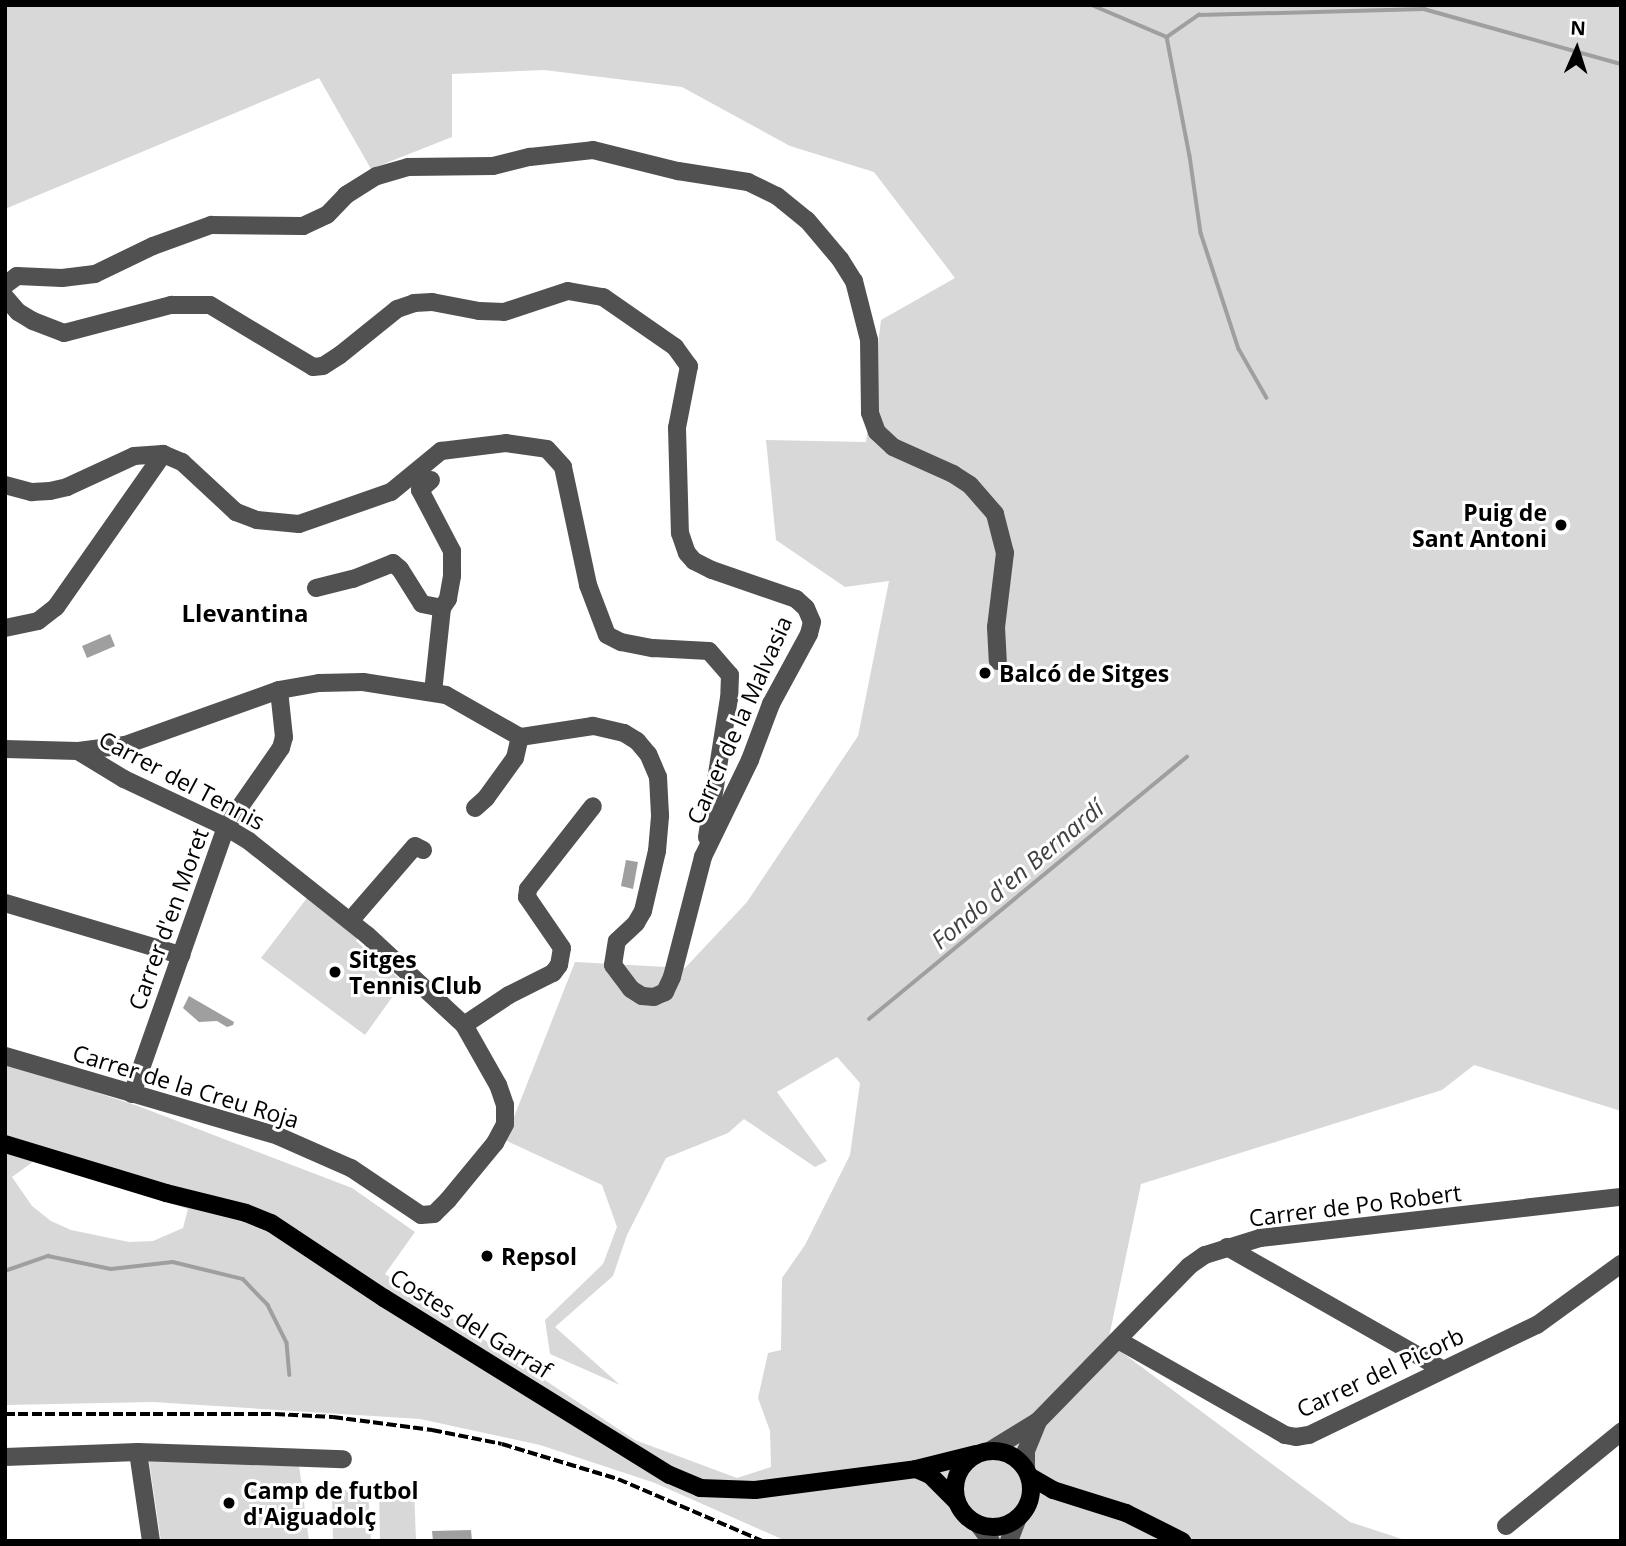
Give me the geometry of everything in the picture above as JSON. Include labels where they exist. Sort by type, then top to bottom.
[{"type":"main road","name":"Costes del Garraf","points":[[5,1144],[166,1193],[246,1213],[271,1223],[491,1365],[670,1475],[693,1485],[736,1491],[916,1469],[983,1452]]},
{"type":"main road","points":[[956,1502],[954,1485],[963,1464],[983,1452],[1011,1455],[1027,1473],[1070,1497],[1126,1513],[1182,1541]]},
{"type":"main road","points":[[916,1469],[941,1484],[965,1515],[978,1524],[999,1527],[1022,1514],[1070,1497]]},
{"type":"main road","points":[[1022,1514],[1031,1493],[1027,1473]]},
{"type":"street","points":[[7,287],[16,276],[62,278],[95,274],[153,246],[211,225],[303,226],[327,215],[346,195],[377,176],[408,167],[493,166],[530,157],[593,150],[678,171],[748,182],[777,196],[807,220],[840,259],[853,281],[869,340],[870,413],[877,432],[892,447],[953,474],[970,485],[995,514],[1005,553],[996,627],[998,661]]},
{"type":"street","name":"Carrer de la Malvasia","points":[[7,287],[18,312],[64,333],[170,305],[210,305],[313,367],[323,366],[397,309],[414,303],[432,302],[479,311],[504,312],[568,290],[586,292],[619,307],[675,347],[689,366],[677,428],[680,533],[687,553],[694,561],[712,570],[783,593],[806,608],[811,615],[808,634],[771,704],[750,760],[703,858],[672,976],[665,992],[654,997],[642,996],[620,977],[613,965],[617,941],[636,923],[643,911],[657,851],[658,777],[648,754],[637,741],[609,728],[593,726],[520,737]]},
{"type":"street","points":[[5,485],[32,492],[50,491],[67,487],[134,456],[163,454],[182,462],[236,512],[257,520],[299,524],[391,492],[441,451],[506,443],[547,449],[563,467],[588,585],[607,635],[621,642],[653,648],[709,652],[730,676],[729,698],[703,858]]},
{"type":"street","points":[[5,628],[38,621],[56,607],[163,454]]},
{"type":"street","points":[[431,481],[420,490],[452,551],[448,599],[442,608],[433,692]]},
{"type":"street","points":[[316,587],[353,579],[393,564],[400,569],[422,604],[442,608]]},
{"type":"street","points":[[5,749],[78,751],[125,745],[279,690],[319,683],[363,682],[433,692],[462,701],[508,733],[520,737],[515,758],[486,798],[475,808]]},
{"type":"street","name":"Carrer d'en Moret","points":[[132,1094],[226,827],[281,748],[284,737],[279,690]]},
{"type":"street","name":"Carrer del Tennis","points":[[78,751],[124,779],[226,827],[350,921],[464,1025],[498,1085],[505,1105],[505,1124],[495,1143],[448,1200],[434,1214],[421,1215]]},
{"type":"street","points":[[464,1025],[509,995],[553,973],[559,965],[562,948],[527,897],[528,889],[593,806]]},
{"type":"street","points":[[350,921],[415,846],[423,850]]},
{"type":"street","points":[[5,903],[181,955]]},
{"type":"street","name":"Carrer de la Creu Roja","points":[[5,1056],[278,1136],[351,1168],[421,1215]]},
{"type":"street","name":"Carrer de Po Robert","points":[[983,1452],[1038,1421],[1189,1266],[1205,1255],[1261,1238],[1621,1198]]},
{"type":"street","points":[[1227,1247],[1442,1369]]},
{"type":"street","name":"Carrer del Picorb","points":[[1118,1339],[1285,1435],[1296,1437],[1320,1430],[1537,1325],[1621,1264]]},
{"type":"street","name":"Carrer de Po Robert","points":[[1027,1473],[1026,1451],[1038,1421]]},
{"type":"street","points":[[1506,1526],[1621,1432]]},
{"type":"street","points":[[5,1457],[138,1452],[343,1460]]},
{"type":"street","points":[[138,1452],[152,1541]]},
{"type":"street","points":[[1009,1541],[1022,1514]]},
{"type":"street","points":[[978,1524],[991,1541]]},
{"type":"shaded area","points":[[5,5],[1621,5],[1621,1111],[1474,1065],[1442,1090],[1141,1184],[1108,1342],[1350,1522],[1408,1541],[786,1541],[655,1483],[540,1445],[420,1419],[153,1402],[5,1405],[5,1063],[138,1106],[352,1188],[415,1232],[385,1274],[635,1440],[737,1478],[771,1467],[770,1431],[758,1398],[768,1353],[781,1350],[782,1278],[805,1245],[850,1155],[860,1083],[837,1057],[777,1092],[827,1161],[815,1167],[744,1119],[728,1133],[666,1158],[627,1235],[613,1276],[555,1327],[620,1385],[550,1354],[545,1320],[603,1264],[617,1227],[602,1185],[505,1140],[575,962],[685,968],[747,902],[858,736],[889,581],[845,587],[776,540],[766,440],[866,442],[881,320],[955,278],[874,172],[790,146],[682,87],[544,70],[452,74],[452,137],[371,169],[319,78],[5,209]],"holes":[[[34,1161],[188,1209],[183,1228],[153,1241],[129,1242],[71,1230],[51,1221],[32,1206],[12,1177]]]},
{"type":"shaded area","points":[[110,634],[115,646],[87,658],[82,646]]},
{"type":"shaded area","points":[[626,860],[638,862],[633,889],[621,886]]},
{"type":"shaded area","name":"Sitges Tennis Club","points":[[307,898],[358,937],[356,941],[403,982],[365,1035],[261,958]]},
{"type":"shaded area","points":[[189,996],[234,1022],[233,1025],[227,1027],[217,1021],[199,1022],[183,1008]]},
{"type":"shaded area","name":"Camp de futbol d'Aiguadolç","points":[[149,1461],[299,1465],[309,1541],[161,1541]]},
{"type":"shaded area","points":[[414,1487],[416,1541],[380,1541],[379,1489]]},
{"type":"shaded area","points":[[368,1489],[371,1541],[333,1541],[332,1490]]},
{"type":"shaded area","points":[[471,1530],[472,1541],[433,1541],[432,1531]]},
{"type":"waterway","points":[[1092,5],[1167,37],[1199,15],[1424,9],[1621,64]]},
{"type":"waterway","points":[[1167,37],[1190,156],[1201,233],[1239,349],[1267,398]]},
{"type":"waterway","name":"Fondo d'en Bernardí","points":[[869,1019],[1187,757]]},
{"type":"waterway","points":[[5,1271],[48,1256],[111,1269],[173,1262],[243,1279],[268,1305],[287,1343],[290,1375]]},
{"type":"railway","points":[[5,1414],[275,1414],[333,1417],[432,1430],[502,1444],[618,1479],[763,1541]]},
{"type":"place","name":"Puig de Sant Antoni","points":[[1561,525]]},
{"type":"place","name":"Balcó de Sitges","points":[[985,673]]},
{"type":"place","name":"Sitges Tennis Club","points":[[335,972]]},
{"type":"place","name":"Repsol","points":[[487,1256]]},
{"type":"place","name":"Camp de futbol d'Aiguadolç","points":[[229,1503]]},
{"type":"district","name":"Llevantina","points":[[245,613]]}]
